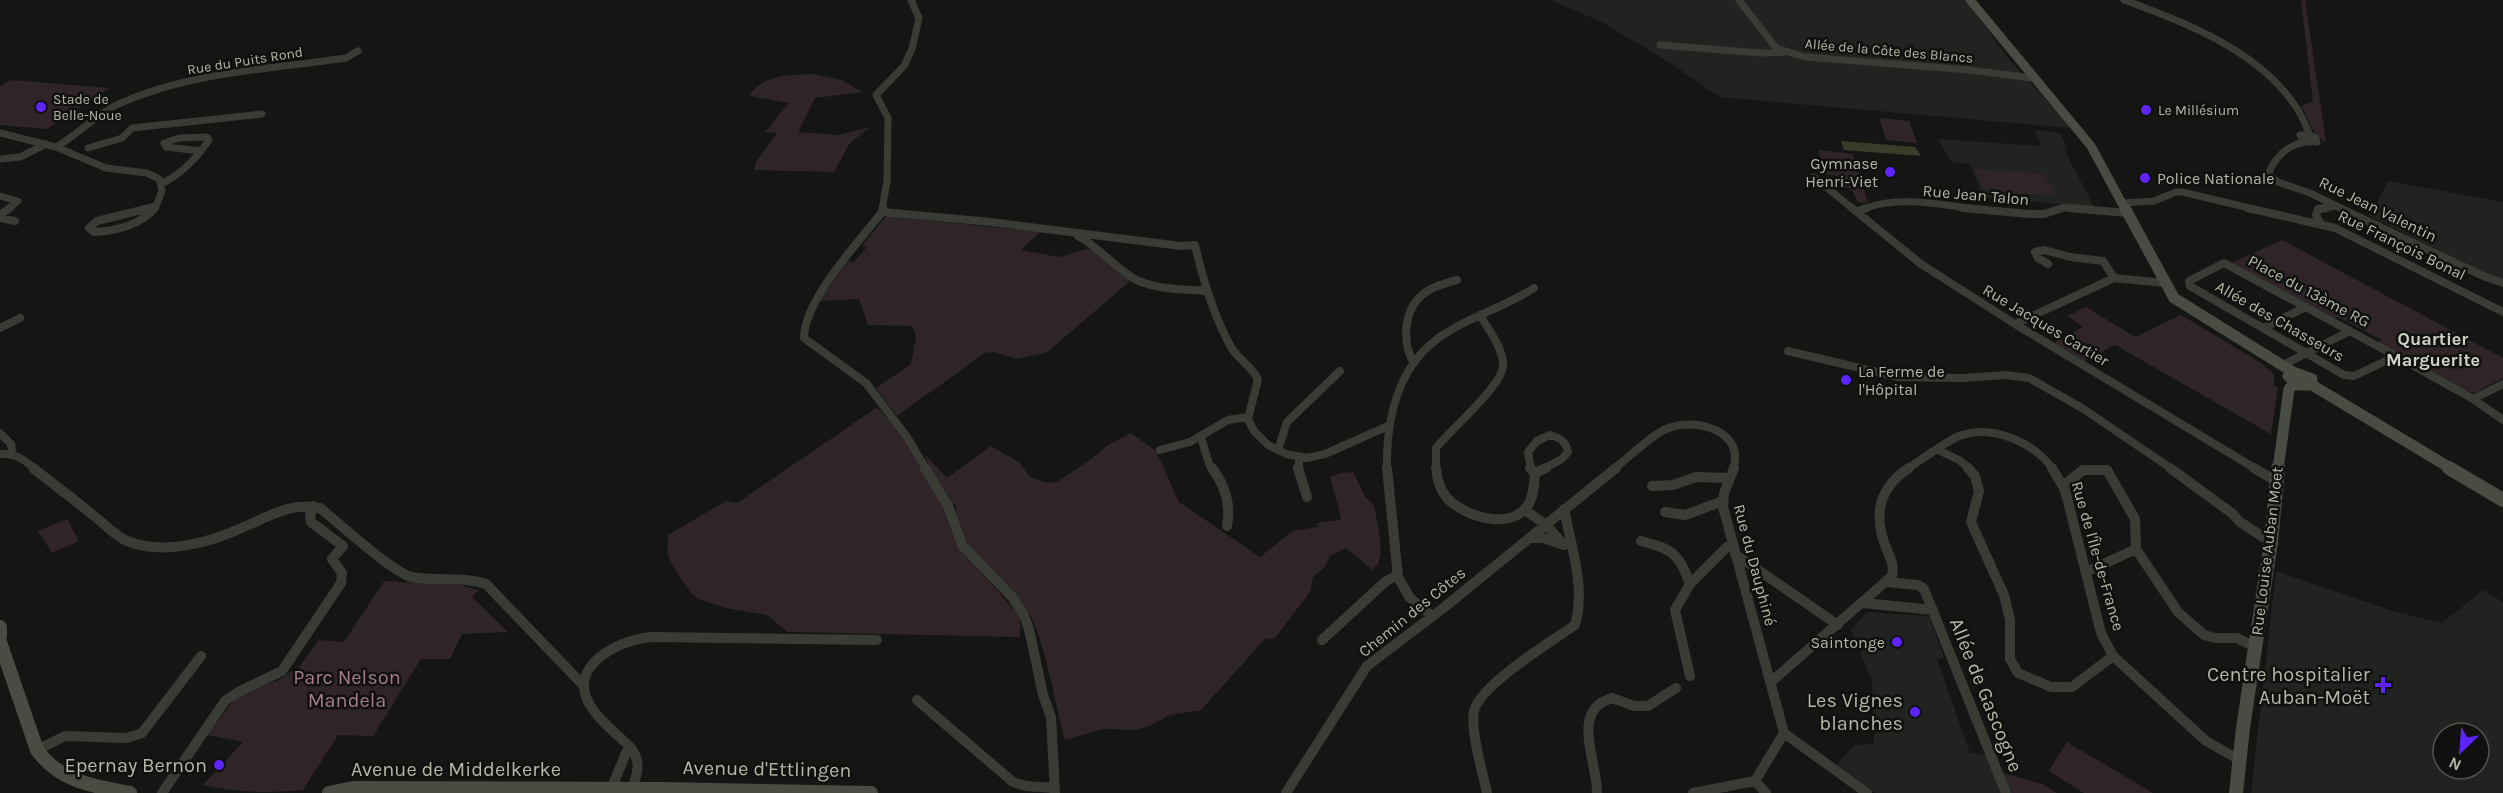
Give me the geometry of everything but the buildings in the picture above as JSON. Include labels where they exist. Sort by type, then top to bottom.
[{"type":"street","points":[[911,0],[919,18],[912,48],[904,66],[877,92],[877,98],[887,113],[889,131],[886,199],[882,212],[812,304],[804,328],[804,338],[866,383],[913,447],[949,508],[962,546],[1012,597],[1023,613],[1029,629],[1043,695],[1051,717],[1054,790],[1013,782],[917,700]]},
{"type":"street","name":"Allée de la Côte des Blancs","points":[[1739,0],[1776,48],[1784,52],[1805,57],[1990,72],[2032,78]]},
{"type":"street","points":[[1970,0],[2091,147],[2174,298],[2291,373],[2308,376],[2313,382],[2312,385],[2503,500]]},
{"type":"street","name":"Rue Jean Valentin","points":[[2124,0],[2191,28],[2253,64],[2288,95],[2301,114],[2307,138],[2283,150],[2280,160],[2270,168],[2268,174],[2278,182],[2310,193],[2483,276],[2503,283]]},
{"type":"street","points":[[1660,45],[1760,53],[1784,52]]},
{"type":"street","name":"Rue du Puits Rond","points":[[346,58],[358,51]]},
{"type":"street","name":"Rue du Puits Rond","points":[[56,147],[75,137],[106,110],[153,91],[236,71],[346,58],[358,60]]},
{"type":"street","name":"Allée de la Côte des Blancs","points":[[1990,72],[2025,69]]},
{"type":"street","points":[[88,148],[122,138],[132,128],[262,114]]},
{"type":"street","points":[[0,133],[56,147],[106,168],[152,174],[159,179],[161,196],[156,206],[147,217],[101,232],[94,232],[89,228],[97,221],[156,206]]},
{"type":"street","points":[[161,184],[188,168],[201,151],[209,140],[207,137],[173,138],[163,145],[201,151]]},
{"type":"street","points":[[0,159],[20,156],[46,144]]},
{"type":"street","name":"Rue Jacques Cartier","points":[[1814,177],[1920,264],[2251,468],[2276,481]]},
{"type":"street","name":"Rue Jean Talon","points":[[1858,211],[1878,203],[1894,201],[2044,214],[2064,207],[2126,208],[2182,192],[2320,223]]},
{"type":"street","points":[[0,196],[18,201],[0,217]]},
{"type":"street","points":[[2320,223],[2316,215],[2318,209],[2337,206]]},
{"type":"street","points":[[882,212],[1181,246],[1195,245],[1206,291],[1232,349],[1248,364],[1258,379],[1248,417],[1258,436],[1278,450],[1299,458],[1311,459],[1323,456],[1357,438],[1388,426]]},
{"type":"street","points":[[0,217],[15,221]]},
{"type":"street","name":"Rue François Bonal","points":[[2320,223],[2349,233],[2503,312]]},
{"type":"street","points":[[1071,233],[1099,248],[1134,279],[1206,291]]},
{"type":"street","points":[[2049,264],[2038,258],[2035,252],[2044,250],[2070,257],[2103,261],[2114,278]]},
{"type":"street","name":"Place du 13ème RG","points":[[2224,262],[2473,399]]},
{"type":"street","name":"Allée des Chasseurs","points":[[2224,262],[2189,281],[2190,286],[2344,375],[2354,376],[2396,356]]},
{"type":"street","points":[[2015,324],[2114,278],[2165,283]]},
{"type":"street","points":[[1414,363],[1409,357],[1406,342],[1417,301],[1428,292],[1456,280]]},
{"type":"street","points":[[1432,616],[1407,596],[1397,576],[1387,470],[1388,426],[1394,403],[1414,363],[1442,335],[1534,288]]},
{"type":"street","points":[[2263,328],[2306,307]]},
{"type":"street","points":[[1480,315],[1503,363],[1503,372],[1494,385],[1436,448],[1436,471],[1442,490],[1450,500],[1479,517],[1492,520],[1506,519],[1525,510],[1533,499],[1535,473],[1529,467],[1528,452],[1543,437],[1550,435],[1560,437],[1567,444],[1568,452],[1562,459],[1535,473]]},
{"type":"street","points":[[0,328],[20,318]]},
{"type":"street","points":[[2291,373],[2307,354],[2350,331]]},
{"type":"street","points":[[1788,351],[1898,377],[1952,378],[2006,375],[2029,378],[2082,408],[2190,481],[2240,522],[2271,542]]},
{"type":"street","points":[[1278,450],[1287,422],[1340,371]]},
{"type":"street","name":"Rue Louise Auban Moet","points":[[2236,793],[2271,542],[2276,481],[2291,373]]},
{"type":"street","points":[[2503,384],[2473,399],[2503,420]]},
{"type":"street","points":[[1160,450],[1178,447],[1201,437],[1228,420],[1248,417]]},
{"type":"street","name":"Rue du Dauphiné","points":[[1564,509],[1665,429],[1689,423],[1710,427],[1724,435],[1736,452],[1736,459],[1722,493],[1722,501],[1784,733]]},
{"type":"street","points":[[0,433],[11,444],[12,453]]},
{"type":"street","name":"Rue de l'Île-de-France","points":[[1886,582],[1892,576],[1894,568],[1878,520],[1882,498],[1899,473],[1938,450],[1944,443],[1965,434],[1983,433],[2003,436],[2025,444],[2044,457],[2057,471],[2064,485],[2101,633],[2113,656],[2206,741],[2240,760]]},
{"type":"street","points":[[1201,437],[1209,464],[1221,480],[1227,498],[1229,516],[1227,526]]},
{"type":"street","points":[[1938,450],[1963,461],[1971,469],[1980,490],[1971,511],[1971,522],[2004,595],[2010,620],[2010,659],[2018,673],[2051,687],[2072,687],[2113,656]]},
{"type":"street","points":[[0,454],[12,453],[21,457],[118,536],[142,545],[161,546],[210,539],[238,530],[286,509],[314,506],[325,510],[402,574],[416,578],[474,580],[486,584],[584,686],[589,701],[628,746],[638,754],[640,764],[632,789]]},
{"type":"street","points":[[1299,458],[1298,466],[1306,497]]},
{"type":"street","points":[[2064,485],[2084,470],[2107,470],[2135,519],[2136,549],[2178,612],[2204,635],[2215,638],[2237,638],[2255,647]]},
{"type":"street","points":[[1652,486],[1673,485],[1696,477],[1729,478]]},
{"type":"street","points":[[1665,512],[1685,515],[1722,501]]},
{"type":"street","points":[[162,793],[225,700],[234,692],[268,680],[282,670],[341,583],[342,573],[332,559],[343,546],[311,522],[310,515],[314,506]]},
{"type":"street","points":[[1487,793],[1474,720],[1476,703],[1489,688],[1575,625],[1581,608],[1564,509]]},
{"type":"street","name":"Chemin des Côtes","points":[[1287,793],[1328,724],[1367,666],[1564,509]]},
{"type":"street","points":[[1525,510],[1548,523],[1567,528]]},
{"type":"street","points":[[1548,523],[1573,556]]},
{"type":"street","points":[[1530,538],[1543,538],[1564,545]]},
{"type":"street","points":[[1641,541],[1670,548],[1681,558],[1690,584]]},
{"type":"street","points":[[1690,676],[1675,610],[1690,584],[1727,547],[1734,549],[1838,626]]},
{"type":"street","points":[[2086,572],[2136,549]]},
{"type":"street","points":[[1322,640],[1385,582],[1397,576]]},
{"type":"street","points":[[1771,682],[1886,582]]},
{"type":"street","name":"Allée de Gascogne","points":[[1886,582],[1918,585],[1924,590],[2006,793]]},
{"type":"street","points":[[1863,603],[1933,610]]},
{"type":"street","points":[[0,627],[0,636]]},
{"type":"street","points":[[584,686],[592,668],[603,655],[637,638],[739,637],[877,640]]},
{"type":"street","points":[[0,642],[4,662],[37,750],[52,769],[67,779],[83,784],[130,793]]},
{"type":"street","points":[[37,750],[65,736],[127,738],[142,733],[201,656]]},
{"type":"street","points":[[1597,793],[1596,769],[1586,723],[1589,711],[1605,698],[1617,697],[1636,706],[1649,706],[1676,688]]},
{"type":"street","points":[[1693,793],[1755,781],[1784,733],[1867,793]]},
{"type":"street","points":[[611,789],[628,746]]},
{"type":"street","points":[[1755,781],[1766,793]]},
{"type":"street","name":"Avenue de Middelkerke","points":[[329,793],[353,788],[551,791],[632,789]]},
{"type":"street","name":"Avenue d'Ettlingen","points":[[632,789],[871,793]]},
{"type":"shaded area","points":[[1551,0],[1965,0],[2010,60],[2072,128],[1719,97],[1672,64],[1604,23]]},
{"type":"shaded area","points":[[2035,130],[2060,133],[2068,149],[2064,149],[2094,207],[1983,197],[1970,164],[1951,162],[1938,139],[2041,146]]},
{"type":"shaded area","points":[[1841,141],[1915,147],[1921,156],[1844,150]]},
{"type":"shaded area","points":[[2388,181],[2503,202],[2503,280],[2493,278],[2370,216]]},
{"type":"shaded area","name":"Centre hospitalier Auban-Moët","points":[[2276,571],[2393,611],[2442,623],[2483,590],[2503,602],[2503,793],[2251,793]]},
{"type":"shaded area","name":"Les Vignes blanches","points":[[1866,612],[1929,616],[1944,658],[1937,659],[1970,753],[1987,755],[2001,793],[1876,793],[1837,765],[1853,746],[1874,743],[1872,681],[1851,630]]},
{"type":"green space","points":[[2301,0],[2305,0],[2326,142],[2314,130],[2301,106],[2313,102]]},
{"type":"green space","points":[[814,74],[841,80],[863,92],[815,98],[798,132],[838,135],[870,127],[849,144],[834,172],[754,170],[756,162],[777,133],[765,132],[789,103],[749,96],[761,83],[769,80]]},
{"type":"green space","name":"Stade de Belle-Noue","points":[[11,80],[110,88],[47,129],[0,125],[0,86]]},
{"type":"green space","points":[[1879,118],[1909,121],[1917,143],[1886,140]]},
{"type":"green space","points":[[1818,150],[1853,154],[1868,203],[1858,202],[1851,188],[1842,187],[1837,176],[1825,174]]},
{"type":"green space","points":[[1975,169],[2044,174],[2056,196],[1985,191]]},
{"type":"green space","points":[[886,216],[1040,232],[1021,250],[1059,257],[1091,248],[1130,281],[1046,353],[1017,359],[995,352],[985,353],[897,416],[876,388],[911,364],[916,337],[912,326],[868,325],[859,299],[819,301],[848,261],[854,262],[867,247],[862,246]]},
{"type":"green space","points":[[2282,240],[2503,358],[2503,378],[2475,393],[2462,390],[2376,343],[2382,340],[2338,317],[2333,319],[2231,263]]},
{"type":"green space","points":[[2086,307],[2135,337],[2181,315],[2261,363],[2274,374],[2274,385],[2278,388],[2271,434],[2115,345],[2085,361],[2054,343],[2083,327],[2067,316]]},
{"type":"green space","points":[[876,408],[905,438],[948,517],[957,546],[1020,616],[1020,637],[787,632],[767,615],[726,608],[698,599],[690,592],[671,563],[667,552],[668,535],[726,501],[737,503]]},
{"type":"green space","points":[[1131,433],[1156,451],[1179,502],[1260,557],[1293,531],[1318,527],[1317,523],[1341,520],[1330,477],[1353,472],[1365,497],[1374,505],[1380,539],[1380,557],[1373,570],[1346,548],[1330,556],[1324,568],[1313,577],[1310,592],[1275,638],[1265,639],[1201,710],[1170,715],[1136,730],[1103,729],[1065,740],[1043,649],[1030,616],[1013,592],[970,547],[958,520],[956,504],[952,504],[937,483],[924,454],[947,478],[991,446],[1019,462],[1030,477],[1047,483],[1057,482],[1108,445]]},
{"type":"green space","points":[[67,519],[79,541],[52,553],[38,531]]},
{"type":"green space","name":"Parc Nelson Mandela","points":[[384,581],[460,585],[479,590],[472,597],[508,632],[462,634],[450,659],[421,659],[373,736],[338,735],[303,790],[253,792],[203,785],[243,742],[207,735],[239,694],[279,680],[297,670],[319,640],[344,642]]},
{"type":"green space","points":[[2067,742],[2153,793],[2084,793],[2049,771]]},
{"type":"green space","points":[[2003,773],[2042,784],[2057,793],[2011,793]]},
{"type":"place","name":"Stade de Belle-Noue","points":[[41,107]]},
{"type":"place","name":"Le Millésium","points":[[2146,110]]},
{"type":"place","name":"Gymnase Henri-Viet","points":[[1890,172]]},
{"type":"place","name":"Police Nationale","points":[[2145,178]]},
{"type":"place","name":"La Ferme de l'Hôpital","points":[[1846,380]]},
{"type":"place","name":"Saintonge","points":[[1897,642]]},
{"type":"place","name":"Centre hospitalier Auban-Moët","points":[[2383,685]]},
{"type":"place","name":"Les Vignes blanches","points":[[1915,712]]},
{"type":"place","name":"Epernay Bernon","points":[[219,765]]},
{"type":"district","name":"Quartier Marguerite","points":[[2433,349]]}]
